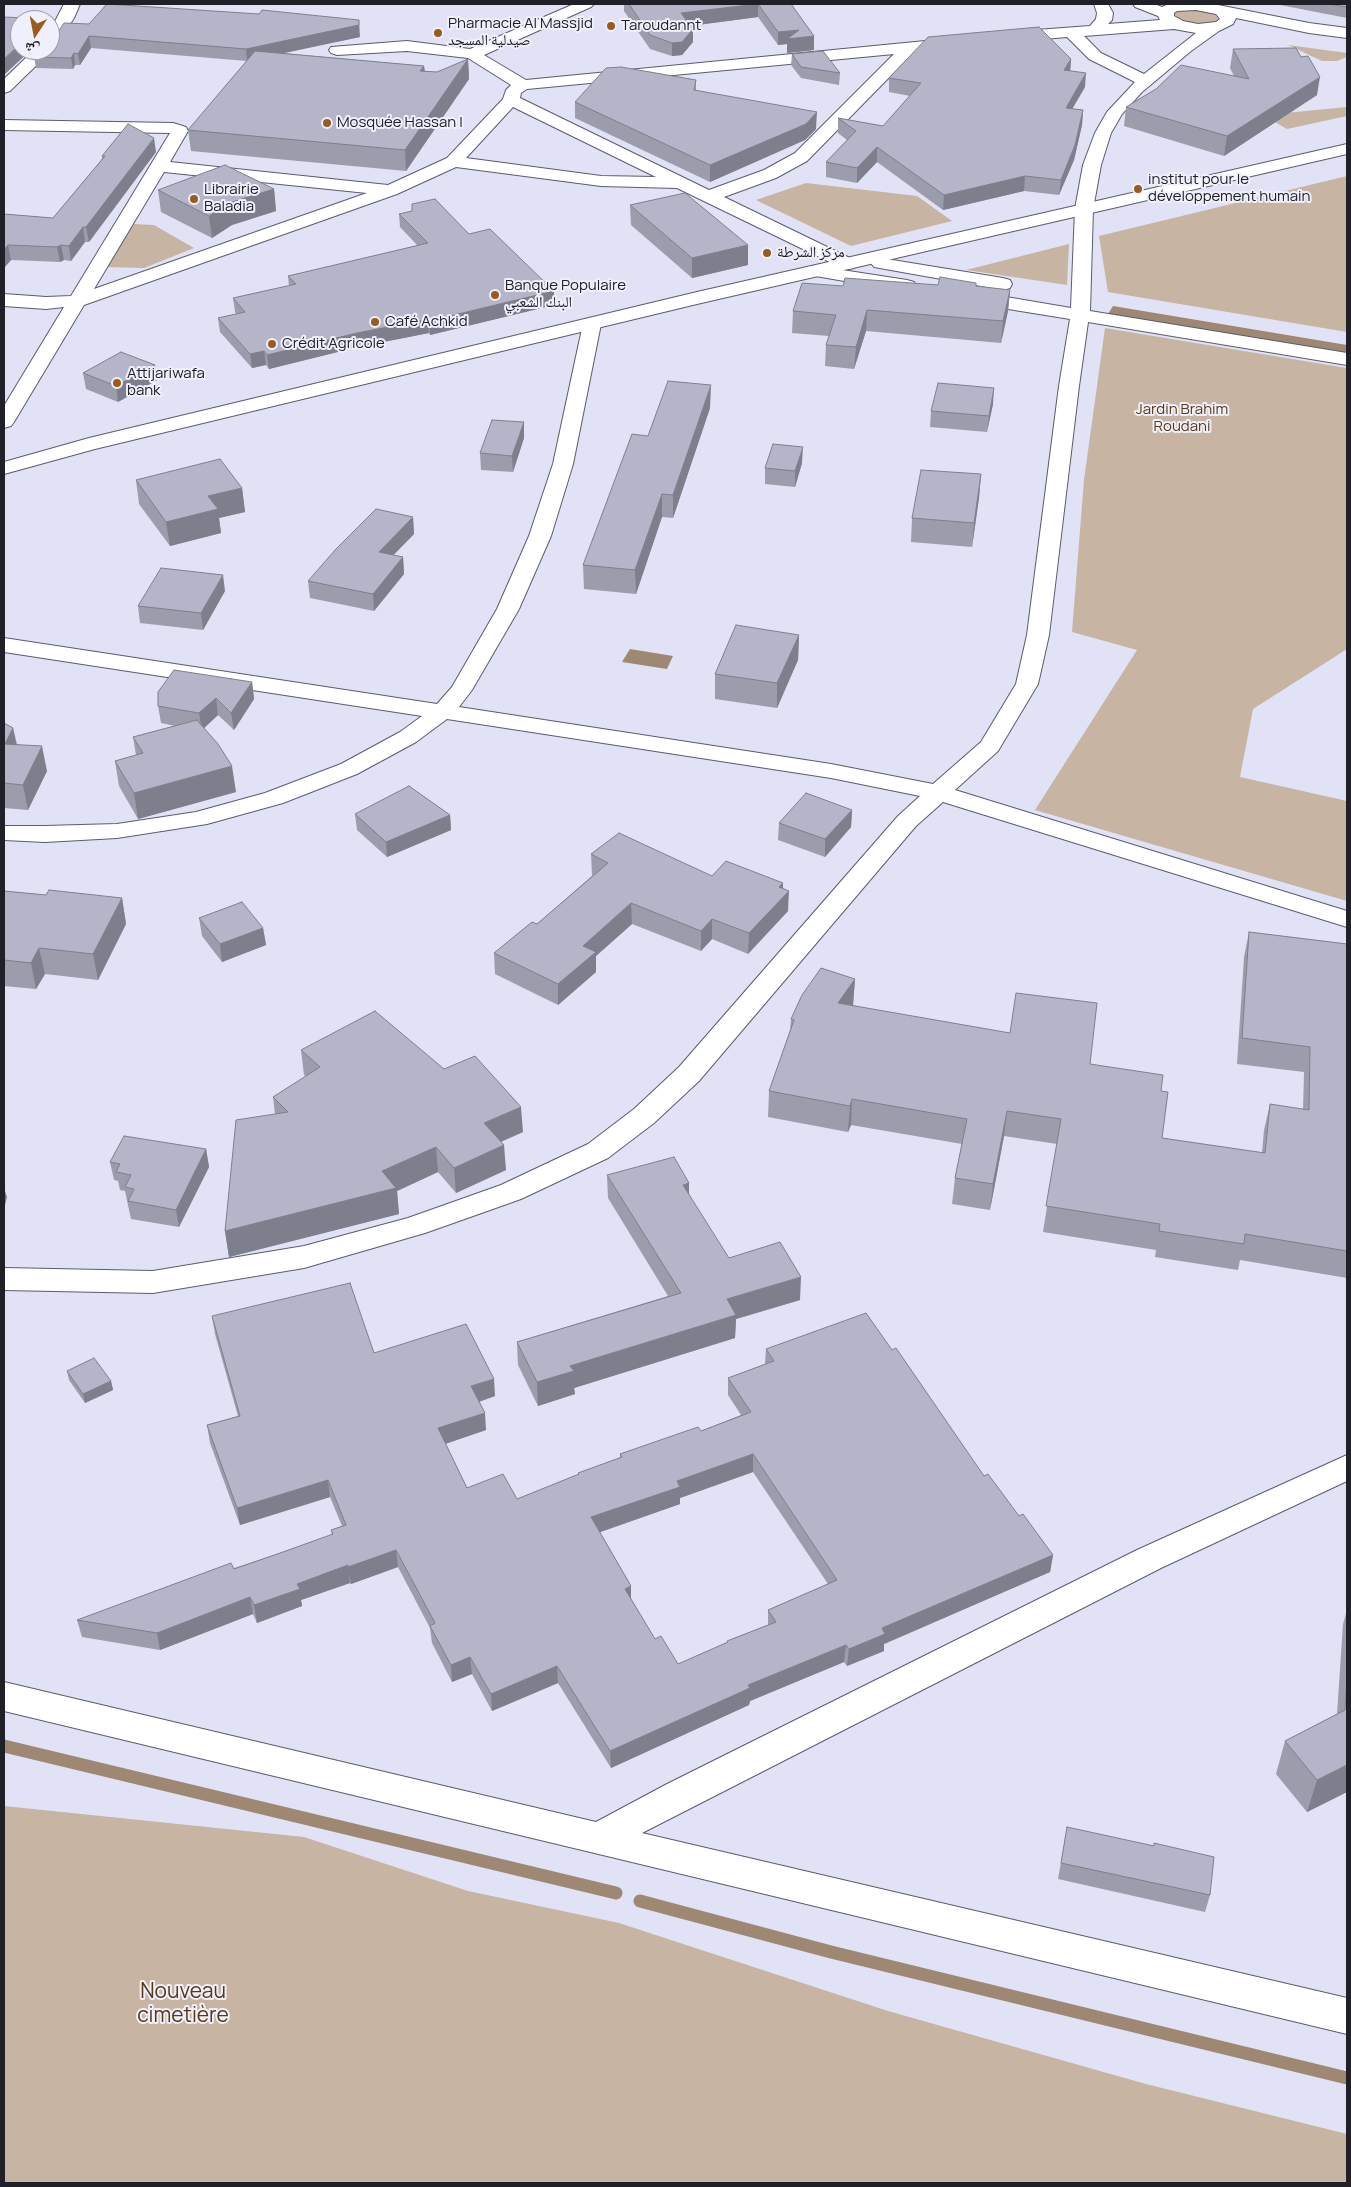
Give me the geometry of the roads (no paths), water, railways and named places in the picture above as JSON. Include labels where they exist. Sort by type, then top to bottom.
[{"type":"street","points":[[60,27],[72,4]]},
{"type":"street","points":[[472,54],[586,4]]},
{"type":"street","points":[[1100,28],[1105,12],[1101,4]]},
{"type":"street","points":[[1140,4],[1175,20]]},
{"type":"street","points":[[1132,42],[1203,5],[1220,20]]},
{"type":"street","points":[[4,1278],[152,1282],[304,1257],[415,1226],[511,1192],[598,1151],[644,1116],[689,1074],[894,835],[990,746],[1027,684],[1038,635],[1080,301],[1084,209],[1092,165],[1103,133],[1115,112],[1146,81],[1175,20]]},
{"type":"street","points":[[995,39],[1175,20],[1220,20],[1347,33]]},
{"type":"street","points":[[1070,31],[1095,56],[1146,81]]},
{"type":"street","points":[[4,300],[46,303],[77,301],[391,190],[453,162],[511,100],[514,90],[523,85],[976,41]]},
{"type":"street","points":[[337,50],[407,46],[472,54],[523,85]]},
{"type":"street","points":[[708,196],[770,174],[801,157],[910,47]]},
{"type":"street","points":[[1095,56],[1114,49]]},
{"type":"street","points":[[4,88],[33,60]]},
{"type":"street","points":[[511,100],[708,196],[856,262],[1024,288]]},
{"type":"street","points":[[4,125],[173,128],[180,130],[4,422]]},
{"type":"street","points":[[4,468],[89,444],[592,324],[1347,149]]},
{"type":"street","points":[[453,162],[632,183],[681,183]]},
{"type":"street","points":[[159,166],[391,190]]},
{"type":"street","points":[[816,271],[924,289]]},
{"type":"street","points":[[953,294],[1080,301],[1319,345],[1347,359]]},
{"type":"street","points":[[4,833],[45,834],[117,831],[207,817],[274,798],[349,769],[408,737],[442,712],[461,690],[508,609],[540,536],[563,464],[592,324]]},
{"type":"street","points":[[4,645],[831,771],[940,793],[1347,919]]},
{"type":"street","points":[[597,1839],[688,1790],[1140,1563],[1347,1467]]},
{"type":"street","points":[[4,1697],[1347,2016]]},
{"type":"waterway","points":[[4,1746],[616,1893]]},
{"type":"waterway","points":[[640,1901],[831,1952],[1347,2078]]},
{"type":"place","name":"Taroudannt","points":[[611,26]]},
{"type":"place","name":"Pharmacie Al Massjid صيدلية المسجد","points":[[438,33]]},
{"type":"place","name":"Mosquée Hassan I","points":[[327,123]]},
{"type":"place","name":"institut pour le développement humain","points":[[1138,189]]},
{"type":"place","name":"Librairie Baladia","points":[[194,199]]},
{"type":"place","name":"مركز الشرطة","points":[[767,253]]},
{"type":"place","name":"Banque Populaire البنك الشعبي","points":[[495,295]]},
{"type":"place","name":"Café Achkid","points":[[375,322]]},
{"type":"place","name":"Crédit Agricole","points":[[272,344]]},
{"type":"place","name":"Attijariwafa bank","points":[[117,383]]},
{"type":"park label","name":"Jardin Brahim Roudani","points":[[1182,418]]},
{"type":"park label","name":"Nouveau cimetière","points":[[183,2004]]}]
